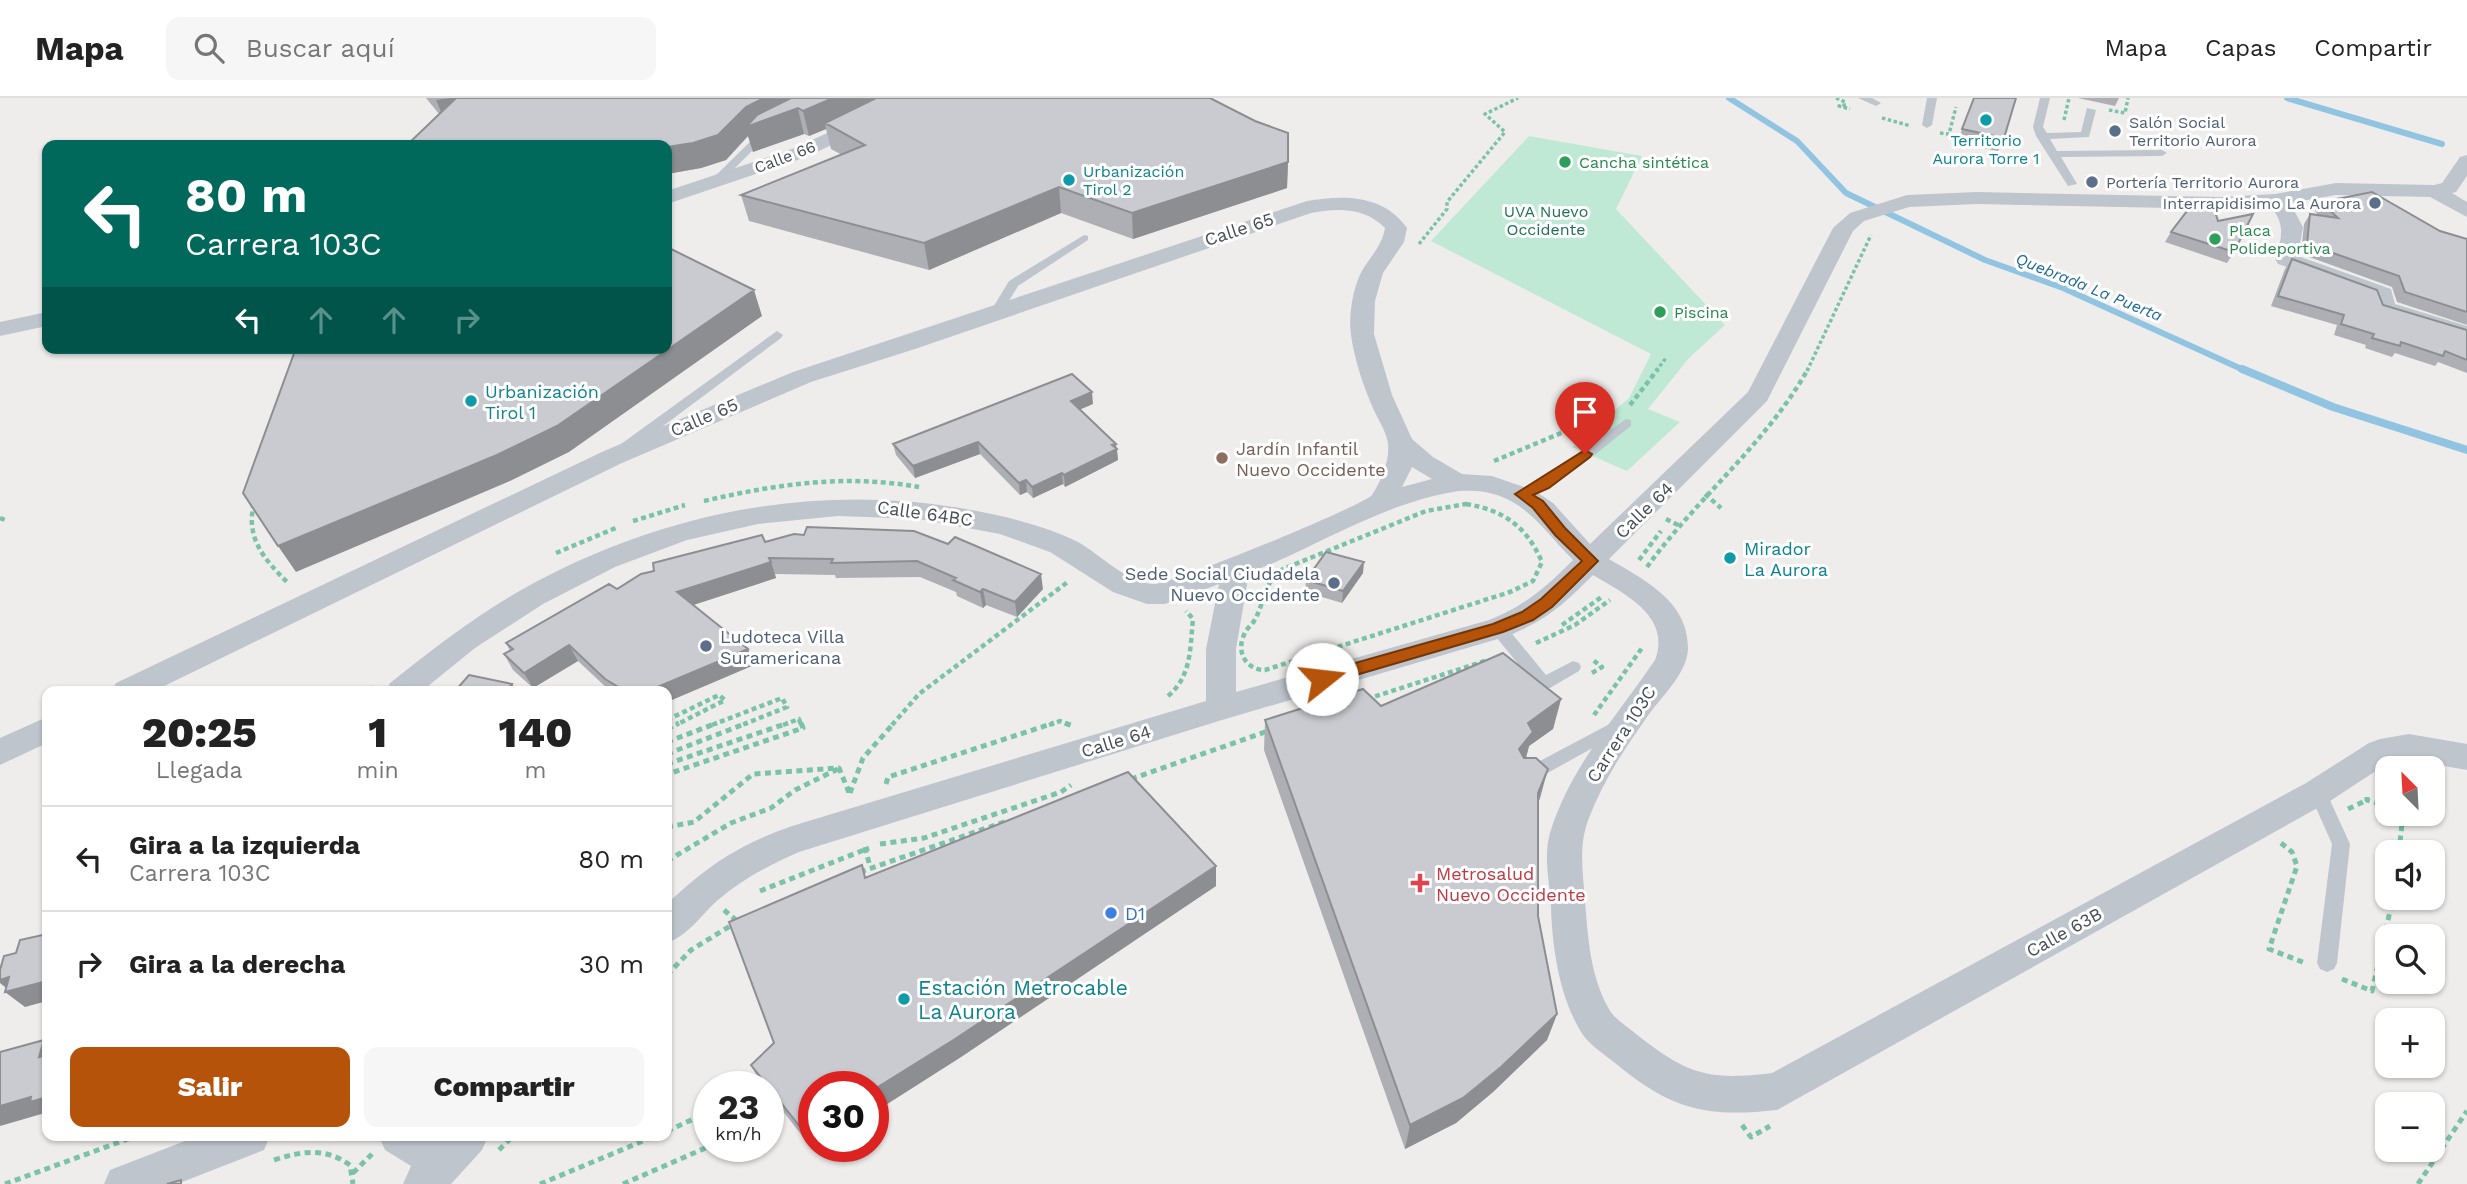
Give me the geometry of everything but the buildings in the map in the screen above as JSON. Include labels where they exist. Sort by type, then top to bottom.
[{"type":"street","name":"Calle 66","points":[[672,196],[799,153],[849,132],[878,115]]},
{"type":"street","points":[[2434,191],[2449,188],[2467,161]]},
{"type":"street","points":[[2168,202],[2150,185],[2180,185]]},
{"type":"street","name":"Calle 64","points":[[672,922],[704,891],[747,859],[792,840],[858,822],[1221,708],[1507,639],[1527,616],[1547,603],[1758,396],[1844,228],[1857,217],[1907,201],[2078,192],[2168,202],[2274,200],[2336,189],[2434,191]]},
{"type":"street","points":[[2434,191],[2467,211]]},
{"type":"street","points":[[2274,200],[2294,224],[2294,235],[2286,259],[2383,294],[2384,309],[2467,333]]},
{"type":"street","name":"Calle 65","points":[[138,686],[613,457],[802,377],[1307,207],[1337,202],[1366,206],[1391,221],[1396,228],[1393,242],[1386,251]]},
{"type":"street","points":[[1386,251],[1372,273],[1364,301],[1362,334],[1380,395],[1401,443],[1424,463],[1458,483]]},
{"type":"street","points":[[0,329],[42,320]]},
{"type":"street","points":[[1380,505],[1399,467],[1401,443]]},
{"type":"street","name":"Carrera 103C","points":[[1458,483],[1482,484],[1522,494],[1538,504],[1560,532],[1591,561],[1630,583],[1656,602],[1671,633],[1672,657],[1596,768],[1564,837],[1570,959],[1596,1024],[1657,1075]]},
{"type":"street","name":"Calle 64BC","points":[[407,686],[433,662],[508,609],[584,568],[662,539],[757,515],[813,508],[880,506],[931,511],[1000,525],[1061,545],[1088,575],[1160,596],[1236,568],[1380,505],[1458,483]]},
{"type":"street","points":[[1221,708],[1221,649],[1236,568]]},
{"type":"street","points":[[0,752],[42,731]]},
{"type":"street","points":[[0,752],[42,743]]},
{"type":"street","name":"Calle 63B","points":[[1657,1075],[1682,1088],[1738,1097],[1777,1091],[2318,792],[2381,752],[2409,747],[2467,757]]},
{"type":"street","points":[[408,1141],[444,1161]]},
{"type":"street","points":[[124,1184],[261,1148]]},
{"type":"lane","points":[[1863,98],[1876,103]]},
{"type":"lane","points":[[1927,125],[1932,98]]},
{"type":"lane","points":[[2045,98],[2038,124],[2041,136],[2078,192]]},
{"type":"lane","points":[[2041,136],[2085,135],[2091,110]]},
{"type":"lane","points":[[713,184],[758,136],[777,125]]},
{"type":"lane","points":[[2054,154],[2162,153]]},
{"type":"lane","points":[[995,314],[1013,284],[1084,238]]},
{"type":"lane","points":[[613,457],[777,335]]},
{"type":"lane","points":[[1522,494],[1544,485],[1626,423]]},
{"type":"lane","points":[[1507,639],[1544,684],[1573,667]]},
{"type":"lane","points":[[1523,779],[1628,721]]},
{"type":"lane","points":[[2318,792],[2341,844],[2323,968]]},
{"type":"path","points":[[1386,251],[1409,255],[1447,209],[1447,202],[1505,132],[1485,114],[1518,98]]},
{"type":"path","points":[[1620,409],[1633,404],[1666,358]]},
{"type":"path","points":[[1492,462],[1608,414]]},
{"type":"path","points":[[1705,494],[1721,508]]},
{"type":"path","points":[[256,498],[250,531],[258,553],[310,605]]},
{"type":"path","points":[[1466,504],[1495,510],[1523,527],[1532,538],[1542,562],[1533,581],[1497,597],[1265,670],[1252,669],[1244,658],[1241,649],[1245,631],[1253,623],[1265,586],[1274,576],[1283,569],[1426,511],[1466,504]]},
{"type":"path","points":[[0,518],[8,520]]},
{"type":"path","points":[[1060,575],[1070,580],[1088,575]]},
{"type":"path","points":[[839,768],[850,794],[863,758],[919,694],[1070,580],[1088,575]]},
{"type":"path","points":[[1357,703],[1507,639],[1554,636],[1575,625],[1630,583]]},
{"type":"path","points":[[1157,701],[1175,691],[1186,674],[1193,619],[1191,613],[1176,610]]},
{"type":"path","points":[[1570,753],[1641,650],[1645,640]]},
{"type":"path","points":[[672,718],[719,695],[725,700],[672,726]]},
{"type":"path","points":[[672,740],[782,698],[787,707],[672,752]]},
{"type":"path","points":[[672,762],[799,719],[803,728],[672,773]]},
{"type":"path","points":[[883,791],[888,777],[1060,721],[1071,726],[1084,722]]},
{"type":"path","points":[[1119,783],[1279,728]]},
{"type":"path","points":[[672,826],[694,822],[753,774],[839,768]]},
{"type":"path","points":[[672,857],[731,823],[771,808],[795,790],[839,768]]},
{"type":"path","points":[[848,876],[1018,818]]},
{"type":"path","points":[[2272,840],[2282,843],[2292,852],[2297,866],[2269,949],[2323,968],[2372,991],[2391,910]]},
{"type":"path","points":[[684,850],[689,859]]},
{"type":"path","points":[[672,970],[691,950],[747,917]]},
{"type":"path","points":[[784,1100],[791,1107],[784,1110]]},
{"type":"path","points":[[2418,1184],[2467,1111]]},
{"type":"path","points":[[1735,1116],[1751,1137],[1775,1123]]},
{"type":"path","points":[[672,1128],[693,1119]]},
{"type":"path","points":[[5,1184],[122,1141]]},
{"type":"path","points":[[540,1184],[643,1141]]},
{"type":"path","points":[[261,1148],[332,1152],[350,1165],[353,1184]]},
{"type":"path","points":[[623,1184],[693,1153]]},
{"type":"green space","name":"UVA Nuevo Occidente","points":[[1529,136],[1642,156],[1616,209],[1725,325],[1689,358],[1648,409],[1680,422],[1627,471],[1572,447],[1629,398],[1651,354],[1431,241]]},
{"type":"waterway","name":"Quebrada La Puerta","points":[[1729,98],[1797,141],[1846,193],[1985,260],[2063,288],[2246,371]]},
{"type":"waterway","points":[[2287,98],[2442,144]]},
{"type":"waterway","name":"Quebrada La Puerta","points":[[2242,369],[2333,407],[2467,450]]},
{"type":"place","name":"Territorio Aurora Torre 1","points":[[1986,120]]},
{"type":"place","name":"Salón Social Territorio Aurora","points":[[2115,131]]},
{"type":"place","name":"Cancha sintética","points":[[1565,162]]},
{"type":"place","name":"Urbanización Tirol 2","points":[[1069,180]]},
{"type":"place","name":"Portería Territorio Aurora","points":[[2092,182]]},
{"type":"place","name":"Interrapidisimo La Aurora","points":[[2375,203]]},
{"type":"place","name":"Placa Polideportiva","points":[[2215,239]]},
{"type":"place","name":"Piscina","points":[[1660,312]]},
{"type":"place","name":"Urbanización Tirol 1","points":[[471,401]]},
{"type":"place","name":"Jardín Infantil Nuevo Occidente","points":[[1222,458]]},
{"type":"place","name":"Mirador La Aurora","points":[[1730,558]]},
{"type":"place","name":"Sede Social Ciudadela Nuevo Occidente","points":[[1334,583]]},
{"type":"place","name":"Ludoteca Villa Suramericana","points":[[706,646]]},
{"type":"place","name":"Metrosalud Nuevo Occidente","points":[[1420,883]]},
{"type":"place","name":"D1","points":[[1111,913]]},
{"type":"place","name":"Estación Metrocable La Aurora","points":[[904,999]]},
{"type":"route","points":[[1322,679],[1498,628],[1527,616],[1547,603],[1591,561],[1560,532],[1538,504],[1522,494],[1544,485],[1585,454]]}]
